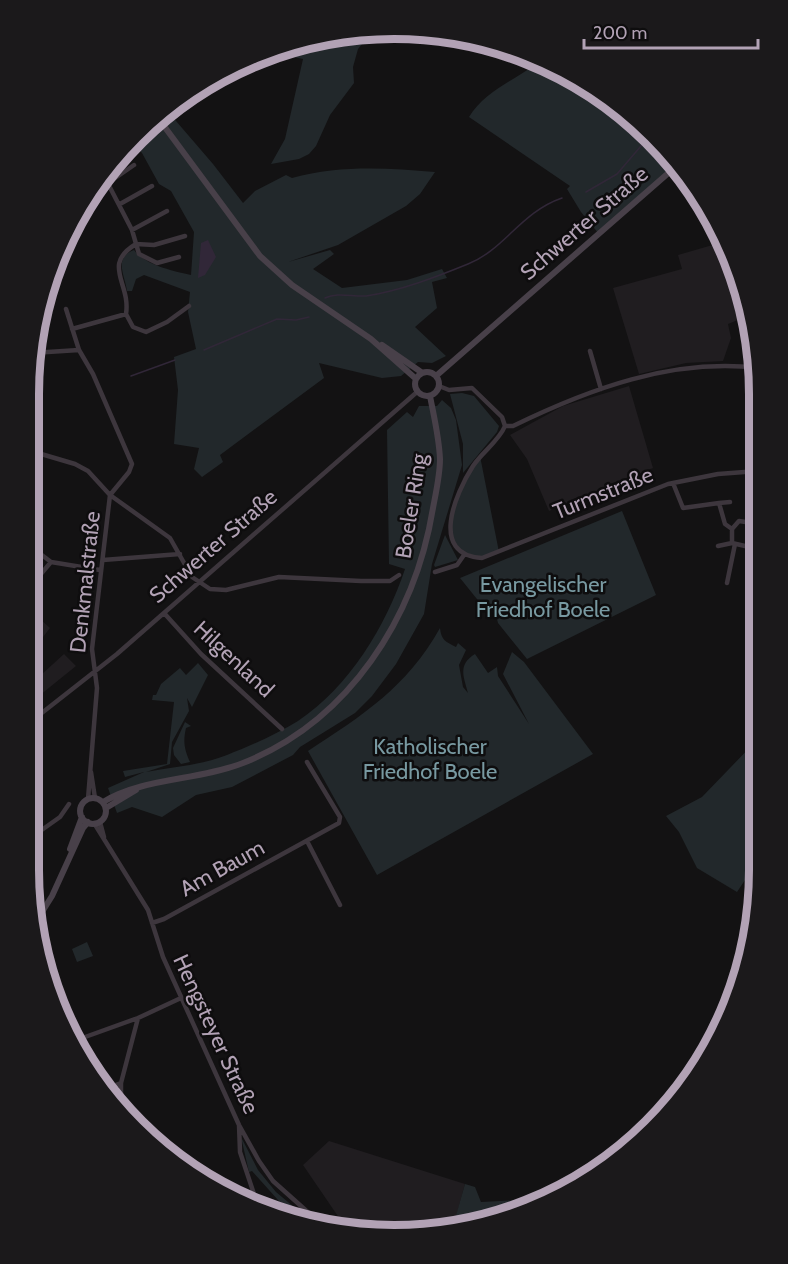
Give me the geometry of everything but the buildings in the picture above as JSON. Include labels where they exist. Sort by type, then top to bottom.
[{"type":"main road","points":[[163,125],[260,256],[292,285],[371,339],[415,378],[417,392],[430,396],[439,386],[436,376],[431,372],[421,372],[386,346],[371,339]]},
{"type":"main road","name":"Schwerter Straße","points":[[436,376],[670,171]]},
{"type":"main road","points":[[415,378],[421,372]]},
{"type":"main road","name":"Boeler Ring","points":[[105,805],[139,788],[213,772],[261,755],[292,738],[321,717],[366,670],[388,638],[405,605],[418,575],[429,536],[440,460],[430,396]]},
{"type":"main road","points":[[42,912],[52,896],[69,856],[94,822],[106,815],[105,805],[91,798],[81,806],[82,817],[71,843],[69,856]]},
{"type":"main road","points":[[82,817],[94,822]]},
{"type":"street","points":[[109,182],[134,165]]},
{"type":"street","points":[[108,183],[132,230],[139,254],[154,262],[179,257]]},
{"type":"street","points":[[120,204],[152,186]]},
{"type":"street","points":[[132,230],[167,211]]},
{"type":"street","points":[[185,236],[154,245],[136,244],[126,250],[118,261],[128,302],[126,314],[132,327],[146,332],[167,322],[189,306]]},
{"type":"street","points":[[66,309],[79,350],[93,374],[132,464],[129,472],[110,495]]},
{"type":"street","points":[[72,329],[126,314]]},
{"type":"street","points":[[42,352],[79,350]]},
{"type":"street","points":[[590,351],[601,389]]},
{"type":"street","points":[[505,426],[513,426],[558,404],[601,389],[671,369],[714,364],[748,367]]},
{"type":"street","points":[[439,386],[449,390],[472,388],[502,417],[505,426]]},
{"type":"street","name":"Schwerter Straße","points":[[39,715],[96,671],[164,613],[417,392]]},
{"type":"street","points":[[435,572],[457,565],[464,555],[454,545],[450,532],[458,495],[474,464],[505,426]]},
{"type":"street","points":[[39,453],[75,464],[88,471],[110,495],[170,538],[198,582],[216,590],[279,577],[390,581],[399,575]]},
{"type":"street","name":"Turmstraße","points":[[464,555],[482,558],[673,483],[718,474],[749,472]]},
{"type":"street","points":[[673,483],[683,508],[730,502]]},
{"type":"street","name":"Denkmalstraße","points":[[91,798],[90,766],[97,688],[92,649],[110,495]]},
{"type":"street","points":[[719,503],[725,524],[732,529]]},
{"type":"street","points":[[727,583],[733,544],[732,529],[739,521],[749,523]]},
{"type":"street","points":[[718,546],[733,544],[749,547]]},
{"type":"street","points":[[39,553],[51,562],[100,570]]},
{"type":"street","points":[[103,560],[180,554]]},
{"type":"street","points":[[39,576],[51,562]]},
{"type":"street","name":"Hilgenland","points":[[164,613],[201,654],[282,729]]},
{"type":"street","name":"Am Baum","points":[[152,922],[164,919],[337,825],[339,817],[307,762]]},
{"type":"street","points":[[39,832],[60,817],[69,804]]},
{"type":"street","name":"Hengsteyer Straße","points":[[94,822],[144,903],[160,951],[239,1125],[273,1181],[311,1215]]},
{"type":"street","points":[[307,841],[340,904]]},
{"type":"street","points":[[82,1038],[138,1018],[181,998]]},
{"type":"street","points":[[121,1097],[121,1083],[138,1018]]},
{"type":"street","points":[[112,1086],[121,1083]]},
{"type":"street","points":[[239,1125],[240,1152],[255,1196]]},
{"type":"shaded area","points":[[208,240],[216,257],[205,275],[198,278],[201,243]]},
{"type":"shaded area","points":[[715,244],[730,280],[741,319],[728,324],[731,338],[723,361],[686,363],[639,374],[613,288],[682,269],[678,255]]},
{"type":"shaded area","points":[[629,386],[653,468],[549,511],[527,459],[510,435],[563,406]]},
{"type":"shaded area","points":[[39,618],[50,628],[39,642]]},
{"type":"shaded area","points":[[64,654],[76,666],[39,696],[39,677]]},
{"type":"shaded area","points":[[329,1141],[465,1184],[455,1219],[394,1225],[348,1222],[341,1221],[303,1165]]},
{"type":"green space","points":[[365,41],[358,49],[353,67],[354,83],[330,115],[316,146],[309,154],[299,159],[271,164],[285,139],[303,59],[287,56],[325,46]]},
{"type":"green space","points":[[532,67],[572,87],[610,112],[645,143],[670,171],[599,234],[581,212],[567,189],[570,186],[469,117],[475,108],[491,94]]},
{"type":"green space","points":[[172,117],[243,203],[255,191],[286,175],[292,178],[345,169],[435,172],[420,194],[406,206],[338,245],[288,262],[330,250],[334,254],[313,269],[342,288],[407,280],[442,269],[447,278],[432,282],[437,308],[415,327],[446,356],[432,363],[418,362],[401,376],[382,378],[319,363],[324,378],[220,455],[223,462],[202,477],[194,469],[199,448],[174,444],[178,390],[174,357],[196,349],[188,312],[190,292],[144,275],[136,279],[132,291],[127,291],[122,268],[124,258],[134,250],[145,260],[191,275],[194,232],[171,191],[159,184],[138,149]]},
{"type":"green space","points":[[462,393],[474,396],[499,426],[497,432],[463,473],[463,444],[450,394]]},
{"type":"green space","points":[[442,400],[451,408],[456,420],[462,465],[432,564],[424,614],[396,664],[372,696],[355,713],[300,747],[293,755],[232,787],[196,795],[162,817],[132,807],[117,813],[108,788],[144,772],[125,777],[123,771],[167,764],[174,702],[152,700],[161,684],[180,668],[186,675],[198,663],[208,675],[192,707],[187,698],[189,711],[172,742],[170,764],[146,772],[217,758],[245,748],[298,721],[334,691],[364,654],[387,612],[405,569],[389,564],[387,430],[407,412],[413,417],[419,406],[437,406]]},
{"type":"green space","points":[[480,456],[499,552],[479,557],[460,550],[453,541],[450,530],[456,503]]},
{"type":"green space","name":"Evangelischer Friedhof Boele","points":[[622,511],[656,595],[527,659],[498,623],[495,611],[489,614],[460,578]]},
{"type":"green space","points":[[445,535],[458,560],[435,567],[434,565]]},
{"type":"green space","name":"Katholischer Friedhof Boele","points":[[440,628],[449,644],[456,647],[458,643],[466,650],[459,665],[463,687],[468,693],[463,672],[466,662],[475,654],[488,673],[497,667],[498,676],[529,724],[503,674],[512,652],[524,662],[593,754],[377,875],[308,751],[382,698],[413,667]]},
{"type":"green space","points":[[185,722],[191,726],[186,728],[184,741],[190,762],[181,764],[174,755],[173,748]]},
{"type":"green space","points":[[749,748],[749,874],[737,892],[697,868],[679,832],[666,816],[702,797]]},
{"type":"green space","points":[[87,942],[93,956],[77,962],[72,949]]},
{"type":"green space","points":[[241,1137],[258,1170],[276,1192],[301,1213],[285,1207],[252,1171],[249,1172]]},
{"type":"green space","points":[[465,1184],[475,1187],[481,1202],[525,1200],[463,1218],[440,1222],[397,1225],[403,1221],[455,1219]]},
{"type":"waterway","points":[[586,192],[617,174],[644,142]]},
{"type":"waterway","points":[[325,298],[340,295],[366,296],[392,291],[468,264],[492,250],[535,212],[562,198]]},
{"type":"waterway","points":[[204,350],[277,319],[296,320],[309,317]]},
{"type":"waterway","points":[[131,376],[175,360]]}]
